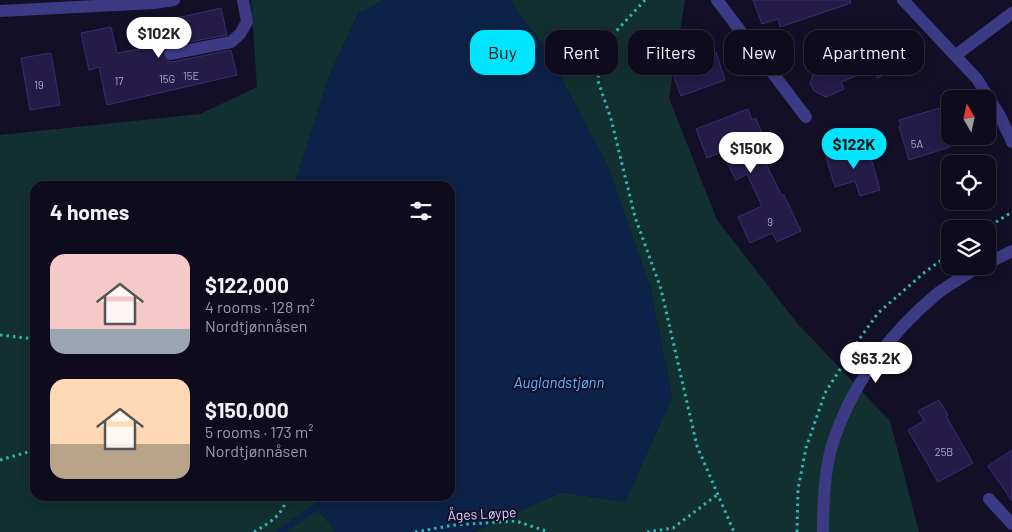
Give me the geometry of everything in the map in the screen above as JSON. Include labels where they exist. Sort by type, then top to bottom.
[{"type":"street","points":[[0,10],[154,3],[174,0]]},
{"type":"street","points":[[170,54],[231,42],[240,34],[247,22],[243,0]]},
{"type":"street","points":[[717,0],[806,117]]},
{"type":"street","points":[[903,0],[977,79],[1000,116],[1012,142]]},
{"type":"street","points":[[956,55],[1012,13]]},
{"type":"street","points":[[996,258],[1012,251]]},
{"type":"street","points":[[823,532],[823,510],[831,449],[867,372],[882,350],[926,304],[966,275]]},
{"type":"street","points":[[989,499],[1012,524]]},
{"type":"path","points":[[645,0],[608,40],[599,64],[598,81],[611,119],[635,217],[661,290],[697,446],[734,532]]},
{"type":"path","points":[[996,222],[1012,212]]},
{"type":"path","points":[[0,335],[30,338]]},
{"type":"path","points":[[0,460],[30,451]]},
{"type":"path","points":[[647,532],[673,528],[717,495]]},
{"type":"path","points":[[254,532],[275,520],[286,501]]},
{"type":"path","name":"Åges Løype","points":[[416,532],[454,525],[516,521],[549,532]]},
{"type":"green space","points":[[251,0],[383,0],[358,14],[330,74],[296,181],[30,181],[30,501],[317,501],[316,507],[336,532],[0,532],[0,135],[200,114],[257,87]]},
{"type":"green space","points":[[509,0],[685,0],[680,30],[628,30],[628,75],[673,75],[669,98],[717,220],[797,323],[890,421],[919,532],[474,532],[562,492],[625,502],[672,397],[650,287],[608,167],[560,75],[618,75],[618,30],[545,30],[545,48],[535,35],[535,30],[531,30]]},
{"type":"water","name":"Auglandstjønn","points":[[383,0],[509,0],[531,30],[470,30],[470,75],[535,75],[535,35],[545,48],[545,75],[560,75],[608,167],[650,287],[672,397],[625,502],[562,492],[474,532],[336,532],[316,507],[317,501],[455,501],[455,181],[296,181],[330,74],[358,14]]},
{"type":"building","points":[[753,0],[850,0],[851,3],[780,27],[778,19],[762,24]]},
{"type":"building","points":[[221,8],[227,35],[168,46],[163,51],[162,56],[167,61],[172,62],[231,50],[237,75],[107,105],[99,67],[89,70],[81,33],[111,27],[117,53],[155,46],[150,24]]},
{"type":"building","points":[[716,52],[725,80],[681,96],[674,77],[677,75],[714,75],[714,53]]},
{"type":"building","points":[[51,53],[60,105],[30,110],[21,58]]},
{"type":"building","points":[[813,75],[858,75],[841,82],[844,89],[826,97],[814,91],[810,83]]},
{"type":"building","points":[[941,108],[941,145],[950,145],[950,147],[909,160],[899,120]]},
{"type":"building","points":[[748,109],[752,120],[756,118],[766,145],[758,148],[801,231],[777,242],[772,233],[750,243],[738,217],[762,206],[747,174],[736,180],[722,152],[707,158],[696,129]]},
{"type":"building","points":[[867,144],[880,190],[860,196],[855,181],[835,187],[826,157]]},
{"type":"building","points":[[939,400],[973,463],[938,482],[908,430],[924,421],[918,411]]},
{"type":"building","points":[[1012,450],[1012,501],[988,466]]},
{"type":"waterway","points":[[281,532],[316,507]]}]
